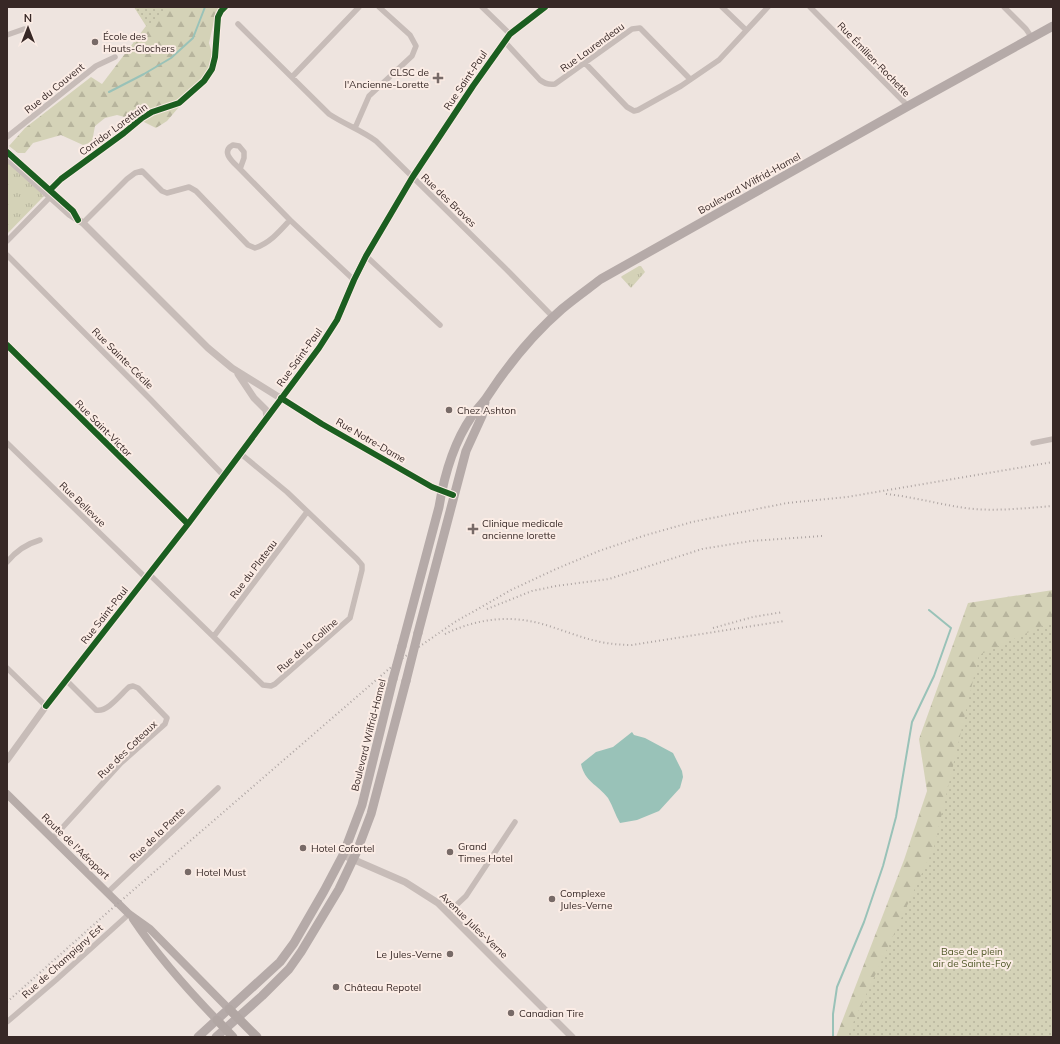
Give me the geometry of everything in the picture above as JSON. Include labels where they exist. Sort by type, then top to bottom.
[{"type":"highway","name":"Route de l'Aéroport","points":[[229,1009],[257,1037]]},
{"type":"highway","name":"Route de l'Aéroport","points":[[217,1020],[233,1037]]},
{"type":"main road","name":"Boulevard Wilfrid-Hamel","points":[[198,1037],[275,967],[286,954],[298,937],[343,855],[362,805],[442,491],[454,451],[472,416],[508,367],[553,318],[579,295],[601,280],[908,106],[1053,26]]},
{"type":"main road","name":"Boulevard Wilfrid-Hamel","points":[[216,1037],[289,969],[334,898],[354,859],[378,794],[453,495],[466,451],[482,416],[486,398]]},
{"type":"main road","name":"Route de l'Aéroport","points":[[7,794],[129,914],[152,945],[217,1020]]},
{"type":"main road","name":"Route de l'Aéroport","points":[[129,914],[150,929],[229,1009]]},
{"type":"street","points":[[292,76],[359,7]]},
{"type":"street","points":[[356,128],[369,96],[412,56],[416,46],[410,35],[380,7]]},
{"type":"street","points":[[482,7],[510,34]]},
{"type":"street","name":"Rue Saint-Paul","points":[[7,760],[46,706],[188,524],[319,348],[337,320],[366,256],[412,178],[504,40],[545,7]]},
{"type":"street","points":[[722,7],[746,30]]},
{"type":"street","points":[[585,63],[627,107],[634,111],[638,110],[681,86],[719,60],[768,7]]},
{"type":"street","name":"Rue Émilien-Rochette","points":[[810,7],[908,106]]},
{"type":"street","points":[[1004,7],[1026,29],[1032,38]]},
{"type":"street","name":"Rue des Braves","points":[[238,24],[329,114],[339,121],[366,133],[376,141],[506,269],[553,318]]},
{"type":"street","name":"Rue Laurendeau","points":[[504,40],[546,84],[555,84],[632,28],[640,28],[690,79]]},
{"type":"street","points":[[7,35],[24,29]]},
{"type":"street","name":"Rue du Couvent","points":[[7,137],[96,66],[115,57]]},
{"type":"street","name":"Rue Notre-Dame","points":[[7,152],[52,195],[68,214],[81,222],[208,348],[237,372],[322,424],[431,486],[453,495]]},
{"type":"street","name":"Rue Notre-Dame","points":[[7,158],[52,195]]},
{"type":"street","points":[[240,169],[290,220],[354,280]]},
{"type":"street","points":[[81,222],[127,179],[135,173],[142,171],[162,191],[167,193],[189,187],[196,191],[248,245],[255,248],[262,245],[280,232],[290,220]]},
{"type":"street","points":[[7,241],[52,195]]},
{"type":"street","name":"Rue Sainte-Cécile","points":[[7,255],[224,476]]},
{"type":"street","points":[[366,256],[440,325]]},
{"type":"street","name":"Rue Saint-Victor","points":[[7,345],[188,524]]},
{"type":"street","points":[[237,372],[254,398],[266,410],[267,418]]},
{"type":"street","points":[[1033,443],[1053,438]]},
{"type":"street","name":"Rue Bellevue","points":[[7,443],[148,576]]},
{"type":"street","name":"Rue de la Colline","points":[[148,576],[214,636],[263,684],[271,686],[278,682],[350,618],[362,565],[287,492],[241,454]]},
{"type":"street","name":"Rue du Plateau","points":[[214,636],[307,512]]},
{"type":"street","points":[[7,562],[16,552],[28,543],[40,540]]},
{"type":"street","points":[[7,668],[46,706]]},
{"type":"street","name":"Rue des Coteaux","points":[[53,838],[122,764],[165,724],[167,718],[138,688],[133,686],[129,687],[106,709],[101,711],[96,710],[66,680]]},
{"type":"street","name":"Rue de la Pente","points":[[108,892],[218,788]]},
{"type":"street","points":[[449,912],[466,896],[515,822]]},
{"type":"street","name":"Avenue Jules-Verne","points":[[343,855],[412,885],[435,900],[449,912],[572,1037]]},
{"type":"street","name":"Rue de Champigny Est","points":[[7,1022],[129,914]]},
{"type":"green space","points":[[134,7],[220,7],[216,12],[209,43],[216,68],[190,94],[167,121],[156,128],[144,122],[117,115],[105,118],[95,126],[92,142],[83,145],[61,135],[33,143],[25,153],[18,153],[9,146],[25,128],[91,77],[102,84],[146,26]]},
{"type":"green space","points":[[134,7],[170,7],[147,26]]},
{"type":"green space","points":[[7,159],[44,196],[7,234]]},
{"type":"green space","points":[[641,266],[645,272],[631,288],[621,277]]},
{"type":"green space","name":"Base de plein air de Sainte-Foy","points":[[1053,590],[1053,1037],[836,1037],[904,860],[927,791],[919,739],[968,603]]},
{"type":"green space","name":"Base de plein air de Sainte-Foy","points":[[1053,621],[1053,1037],[848,1037],[848,1034],[934,847],[979,655]]},
{"type":"water","points":[[632,732],[634,735],[645,738],[673,753],[682,771],[683,777],[680,788],[659,811],[637,820],[620,823],[608,798],[588,779],[581,764],[596,752],[613,747]]},
{"type":"waterway","points":[[109,92],[171,58],[193,38],[205,7]]},
{"type":"waterway","points":[[833,1037],[833,1014],[837,987],[864,922],[883,866],[896,817],[912,722],[934,676],[951,628],[929,610]]},
{"type":"railway","points":[[7,1002],[108,912],[397,662],[455,622],[511,590],[599,551],[643,536],[692,522],[787,503],[847,497],[1053,462]]},
{"type":"railway","points":[[886,494],[952,506],[984,510],[1053,506]]},
{"type":"railway","points":[[487,609],[532,591],[556,586],[609,579],[702,549],[751,541],[822,536]]},
{"type":"railway","points":[[713,628],[753,617],[783,612]]},
{"type":"railway","points":[[445,634],[470,624],[483,621],[509,619],[536,622],[599,642],[632,645],[784,621]]},
{"type":"cycle path","name":"Corridor Lorettain","points":[[50,190],[61,179],[142,118],[152,112],[179,103],[204,81],[212,69],[215,57],[218,17],[225,7]]},
{"type":"cycle path","points":[[46,706],[188,524],[319,348],[337,320],[366,256],[412,178],[473,86],[510,34],[545,7]]},
{"type":"cycle path","points":[[7,152],[73,211],[78,220]]},
{"type":"cycle path","points":[[7,345],[188,524]]},
{"type":"cycle path","points":[[281,398],[322,424],[432,487],[453,495]]},
{"type":"place","name":"École des Hauts-Clochers","points":[[95,42]]},
{"type":"place","name":"CLSC de l'Ancienne-Lorette","points":[[438,78]]},
{"type":"place","name":"Chez Ashton","points":[[449,410]]},
{"type":"place","name":"Clinique medicale ancienne lorette","points":[[473,529]]},
{"type":"place","name":"Hotel Cofortel","points":[[303,848]]},
{"type":"place","name":"Grand Times Hotel","points":[[450,852]]},
{"type":"place","name":"Hotel Must","points":[[188,872]]},
{"type":"place","name":"Complexe Jules-Verne","points":[[552,899]]},
{"type":"place","name":"Le Jules-Verne","points":[[450,954]]},
{"type":"place","name":"Château Repotel","points":[[336,987]]},
{"type":"place","name":"Canadian Tire","points":[[511,1013]]}]
